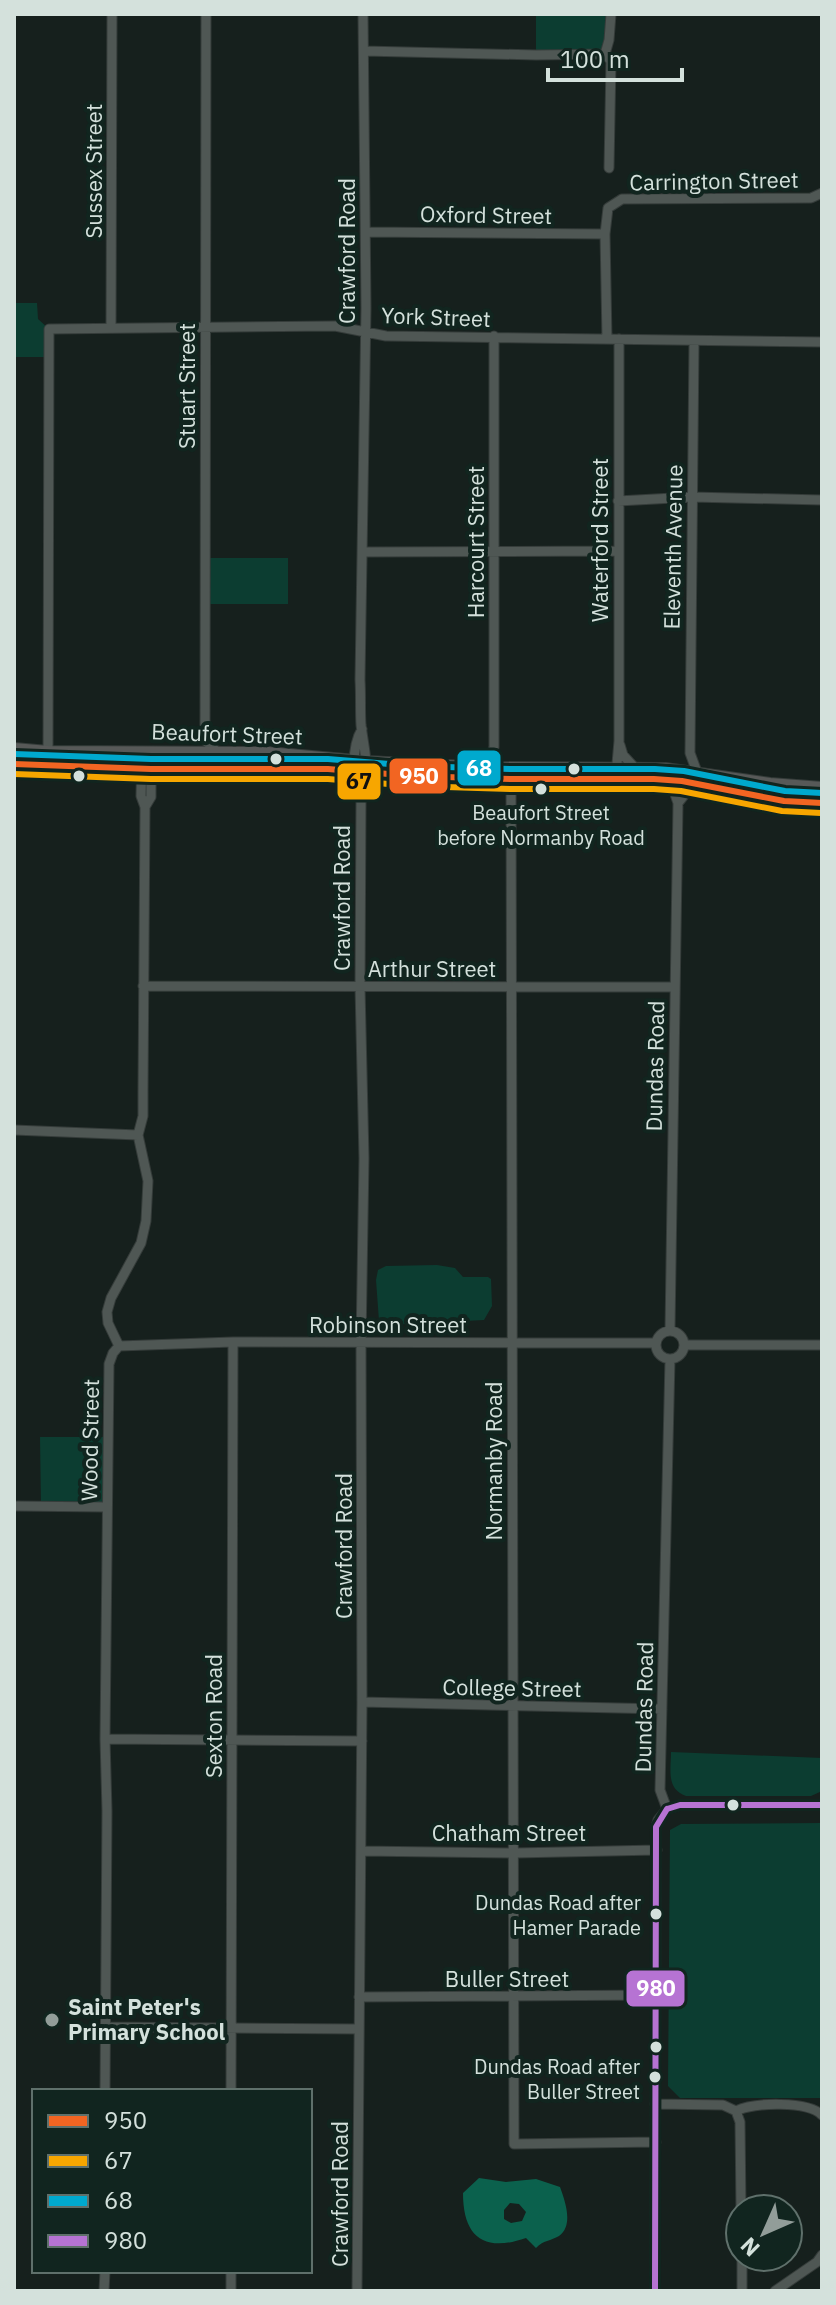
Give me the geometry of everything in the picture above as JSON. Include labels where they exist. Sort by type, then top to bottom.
[{"type":"main road","name":"Beaufort Street","points":[[14,749],[48,752],[281,753],[361,767],[674,775]]},
{"type":"main road","name":"Beaufort Street","points":[[14,764],[146,768],[486,768],[508,773]]},
{"type":"main road","name":"Beaufort Street","points":[[616,773],[635,768],[695,778],[822,788]]},
{"type":"main road","name":"Beaufort Street","points":[[695,778],[784,801],[822,803]]},
{"type":"street","name":"Sussex Street","points":[[111,327],[112,14]]},
{"type":"street","name":"Stuart Street","points":[[206,14],[206,741],[218,753]]},
{"type":"street","name":"Crawford Road","points":[[357,2291],[364,1158],[360,987],[361,802],[365,792],[361,767],[365,740],[362,729],[366,308],[363,14]]},
{"type":"street","points":[[605,54],[611,14]]},
{"type":"street","points":[[364,51],[605,54]]},
{"type":"street","points":[[605,54],[611,61],[609,168]]},
{"type":"street","name":"Carrington Street","points":[[605,234],[608,208],[622,199],[811,198],[822,193]]},
{"type":"street","name":"Oxford Street","points":[[366,232],[605,234]]},
{"type":"street","points":[[605,234],[607,339]]},
{"type":"street","name":"York Street","points":[[48,752],[49,329],[335,326],[386,336],[822,342]]},
{"type":"street","name":"Harcourt Street","points":[[486,768],[494,747],[494,336]]},
{"type":"street","name":"Waterford Street","points":[[616,773],[619,741],[619,339]]},
{"type":"street","name":"Eleventh Avenue","points":[[694,342],[690,753],[695,778]]},
{"type":"street","points":[[618,501],[692,497],[822,500]]},
{"type":"street","points":[[362,552],[618,551]]},
{"type":"street","points":[[619,741],[623,755],[635,768]]},
{"type":"street","name":"Harcourt Street","points":[[494,747],[508,773]]},
{"type":"street","points":[[48,752],[48,767]]},
{"type":"street","points":[[119,1346],[108,1323],[108,1304],[141,1243],[146,1221],[148,1181],[138,1135],[143,1116],[145,807],[151,797],[146,752]]},
{"type":"street","points":[[674,775],[690,753]]},
{"type":"street","name":"Normanby Road","points":[[508,773],[513,1343],[514,2144],[656,2142]]},
{"type":"street","name":"Dundas Road","points":[[670,1330],[678,803],[674,775]]},
{"type":"street","points":[[678,803],[695,778]]},
{"type":"street","name":"Arthur Street","points":[[143,986],[673,987]]},
{"type":"street","points":[[14,1130],[138,1135]]},
{"type":"street","points":[[670,1330],[678,1333],[685,1345],[680,1355],[670,1359],[660,1354],[656,1343],[661,1334],[670,1330]]},
{"type":"street","name":"Robinson Street","points":[[119,1346],[233,1342],[656,1343]]},
{"type":"street","name":"Sexton Road","points":[[231,2089],[233,1342]]},
{"type":"street","points":[[685,1345],[822,1345]]},
{"type":"street","name":"Wood Street","points":[[105,2089],[106,1507],[109,1364],[119,1346]]},
{"type":"street","name":"Dundas Road","points":[[655,2291],[656,1827],[667,1809],[660,1790],[670,1359]]},
{"type":"street","points":[[14,1506],[106,1507]]},
{"type":"street","name":"College Street","points":[[362,1702],[662,1709]]},
{"type":"street","points":[[105,1739],[362,1741]]},
{"type":"street","points":[[667,1809],[680,1805],[822,1805]]},
{"type":"street","name":"Chatham Street","points":[[361,1851],[515,1853],[657,1850]]},
{"type":"street","name":"Buller Street","points":[[359,1997],[656,1995]]},
{"type":"street","points":[[104,2027],[359,2029]]},
{"type":"street","points":[[655,2104],[723,2105],[736,2111],[740,2122],[741,2193]]},
{"type":"street","points":[[736,2111],[749,2106],[805,2106],[816,2109],[822,2115]]},
{"type":"street","points":[[775,2291],[817,2262],[822,2255]]},
{"type":"shaded area","points":[[536,14],[609,14],[605,54],[536,55]]},
{"type":"shaded area","points":[[14,303],[37,303],[38,319],[49,329],[49,357],[14,357]]},
{"type":"shaded area","points":[[206,558],[288,558],[288,604],[205,604]]},
{"type":"shaded area","points":[[437,1265],[455,1268],[463,1277],[491,1279],[492,1306],[484,1320],[386,1325],[379,1321],[378,1270],[386,1266]]},
{"type":"shaded area","points":[[40,1437],[105,1437],[106,1507],[41,1506]]},
{"type":"shaded area","points":[[671,1752],[822,1758],[822,1791],[811,1796],[686,1796],[672,1784]]},
{"type":"shaded area","points":[[822,1823],[822,2098],[680,2098],[668,2086],[670,1830],[681,1824]]},
{"type":"shaded area","points":[[479,2178],[506,2182],[536,2179],[560,2187],[567,2213],[566,2226],[559,2236],[536,2248],[526,2238],[511,2242],[487,2242],[478,2237],[467,2220],[463,2193]],"holes":[[[510,2203],[519,2204],[526,2212],[522,2221],[511,2223],[504,2219],[504,2210]]]},
{"type":"transit line","name":"68","points":[[14,754],[151,759],[328,759],[511,769],[655,769],[684,771],[785,791],[822,793]]},
{"type":"transit line","name":"950","points":[[14,764],[151,769],[328,769],[511,779],[654,779],[682,781],[784,801],[822,803]]},
{"type":"transit line","name":"67","points":[[14,774],[151,779],[328,779],[511,789],[654,789],[681,791],[782,811],[821,813]]},
{"type":"transit line","name":"980","points":[[667,1809],[680,1805],[822,1805]]},
{"type":"transit line","name":"980","points":[[655,2291],[656,1827],[667,1809]]},
{"type":"place","name":"Beaufort Street before Normanby Road","points":[[541,789]]},
{"type":"place","name":"Dundas Road after Hamer Parade","points":[[656,1914]]},
{"type":"place","name":"Saint Peter's Primary School","points":[[52,2020]]},
{"type":"place","name":"Dundas Road after Buller Street","points":[[655,2077]]}]
